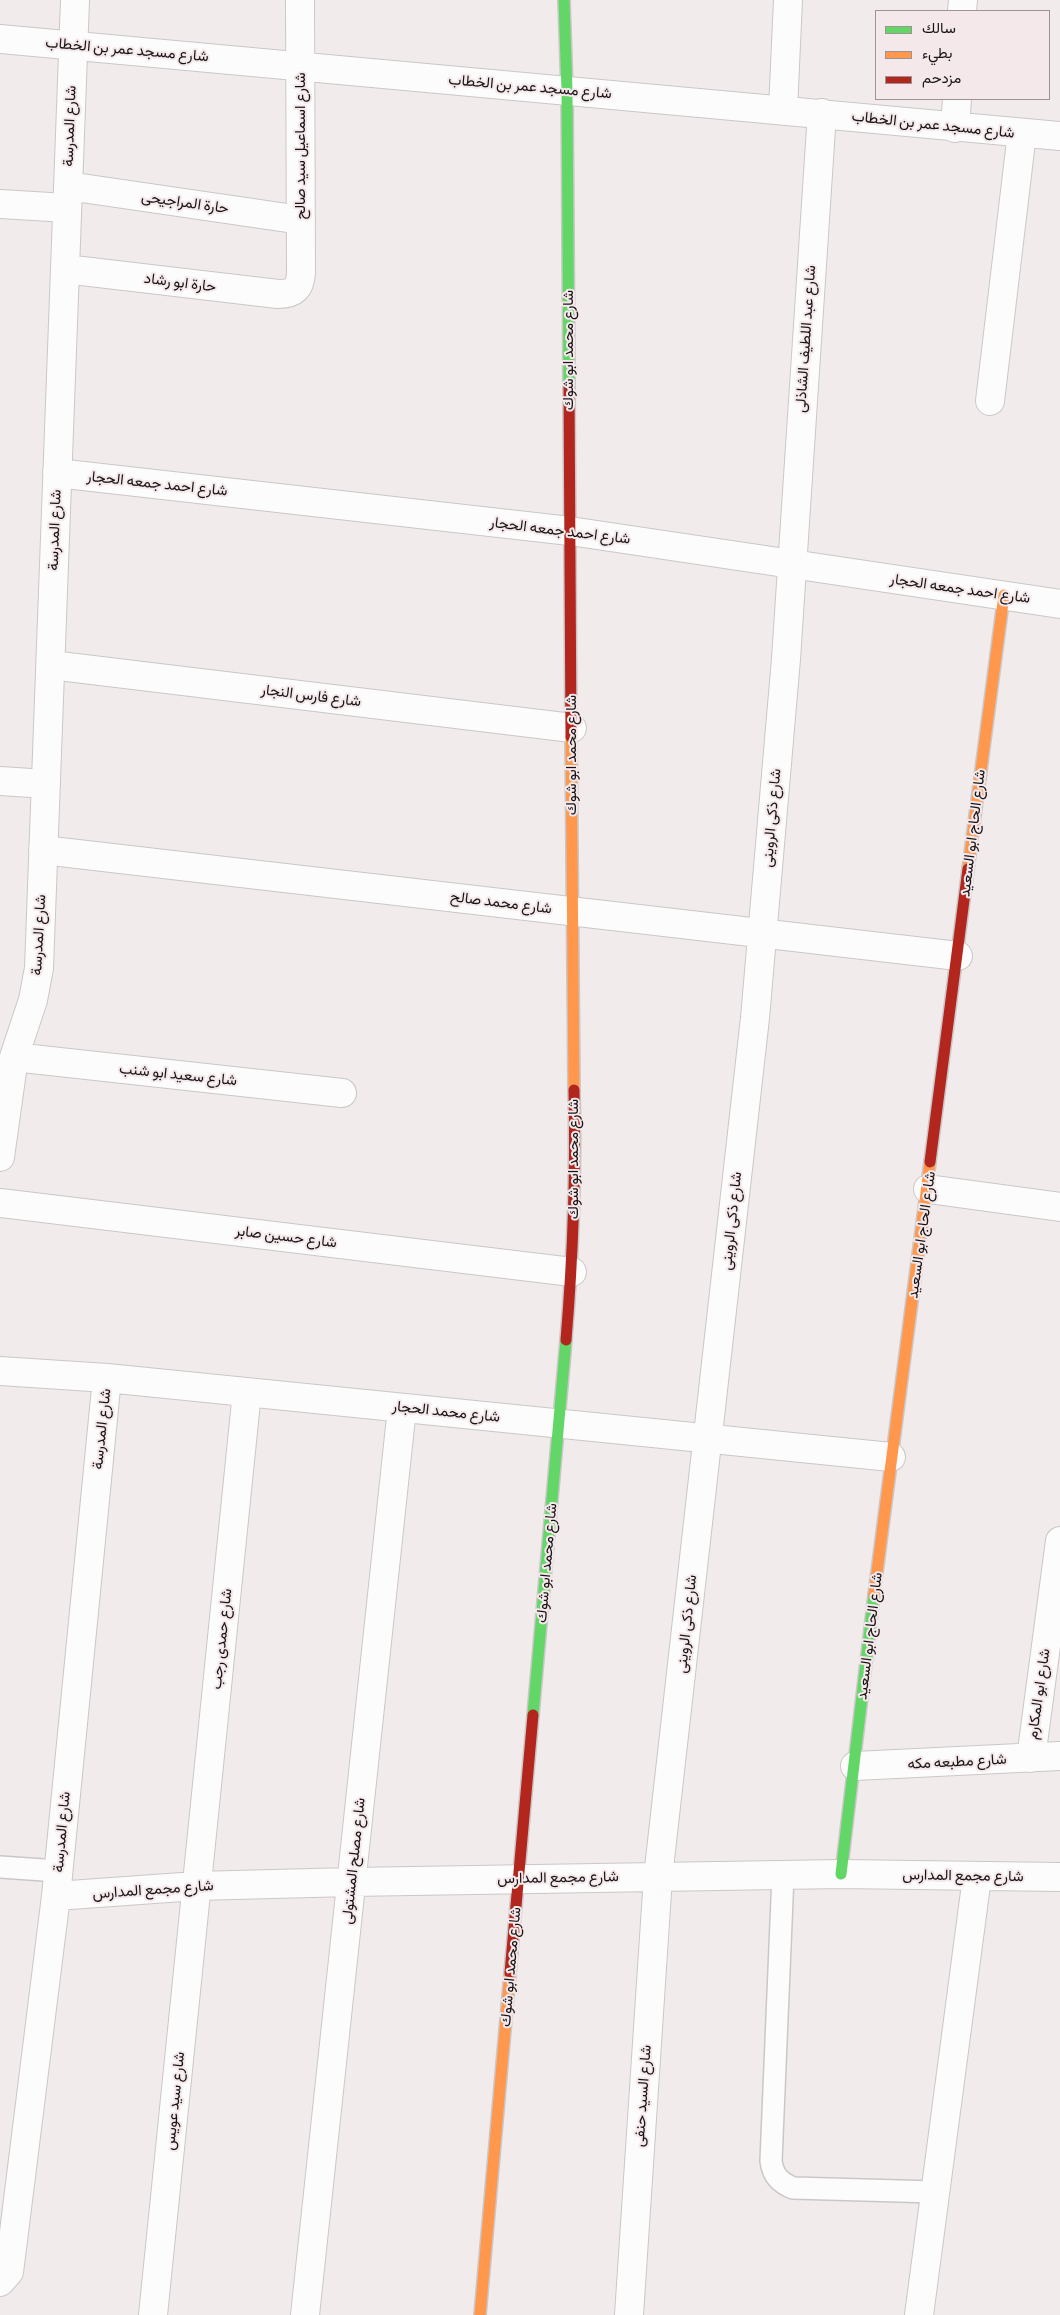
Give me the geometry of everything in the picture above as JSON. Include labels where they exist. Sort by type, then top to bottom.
[{"type":"street","name":"شارع المدرسة","points":[[0,1157],[14,1057],[12,1031],[33,1000],[39,968],[75,0]]},
{"type":"street","name":"شارع اسماعيل سيد صالح","points":[[295,291],[300,284],[300,0]]},
{"type":"street","name":"شارع محمد ابو شوك","points":[[480,2315],[572,1272],[576,1162],[572,911],[567,90],[564,0]]},
{"type":"street","points":[[783,110],[788,0]]},
{"type":"street","name":"شارع مسجد عمر بن الخطاب","points":[[0,39],[783,110],[955,128],[1060,136]]},
{"type":"street","points":[[955,128],[957,100]]},
{"type":"street","name":"شارع عبد اللطيف الشاذلى","points":[[791,564],[822,114]]},
{"type":"street","points":[[990,400],[1022,133]]},
{"type":"street","name":"حارة المراجيحى","points":[[0,204],[68,197],[301,220]]},
{"type":"street","name":"حارة ابو رشاد","points":[[65,269],[278,294],[288,294],[295,291]]},
{"type":"street","name":"شارع احمد جمعه الحجار","points":[[57,473],[570,531],[1060,604]]},
{"type":"street","name":"شارع ذكى الروينى","points":[[658,1877],[755,1018],[786,658],[791,564]]},
{"type":"street","name":"شارع الحاج ابو السعيد","points":[[841,1874],[892,1457],[1004,596]]},
{"type":"street","name":"شارع فارس النجار","points":[[51,665],[572,728]]},
{"type":"street","points":[[0,781],[46,784]]},
{"type":"street","name":"شارع محمد صالح","points":[[44,850],[958,956]]},
{"type":"street","name":"شارع سعيد ابو شنب","points":[[14,1057],[342,1093]]},
{"type":"street","points":[[928,1189],[1060,1207]]},
{"type":"street","name":"شارع حسين صابر","points":[[0,1203],[572,1272]]},
{"type":"street","name":"شارع محمد الحجار","points":[[0,1371],[107,1378],[892,1457]]},
{"type":"street","name":"شارع المدرسة","points":[[0,2282],[9,2272],[57,1883],[107,1378]]},
{"type":"street","name":"شارع حمدى رجب","points":[[196,1886],[247,1392]]},
{"type":"street","name":"شارع مصلح المشتولى","points":[[305,2315],[402,1408]]},
{"type":"street","name":"شارع ابو المكارم","points":[[1031,1758],[1060,1541]]},
{"type":"street","name":"شارع مطبعه مكه","points":[[855,1766],[1060,1756]]},
{"type":"street","name":"شارع مجمع المدارس","points":[[57,1883],[196,1886],[841,1874],[1060,1877]]},
{"type":"street","name":"شارع السيد حنفى","points":[[628,2315],[658,1877]]},
{"type":"street","points":[[919,2315],[977,1877]]},
{"type":"street","name":"شارع سيد عويس","points":[[154,2315],[196,1886]]},
{"type":"lane","points":[[0,1868],[57,1883]]},
{"type":"lane","points":[[783,1875],[772,2170],[777,2178],[793,2188],[935,2192]]},
{"type":"traffic: fast","points":[[564,0],[567,90],[569,387]]},
{"type":"traffic: fast","points":[[533,1715],[566,1340]]},
{"type":"traffic: fast","points":[[841,1874],[874,1595]]},
{"type":"traffic: slow","points":[[968,869],[1004,595]]},
{"type":"traffic: slow","points":[[571,737],[574,1090]]},
{"type":"traffic: slow","points":[[874,1595],[930,1162]]},
{"type":"traffic: slow","points":[[480,2315],[510,1973]]},
{"type":"traffic: jam","points":[[569,387],[571,737]]},
{"type":"traffic: jam","points":[[930,1162],[968,869]]},
{"type":"traffic: jam","points":[[566,1340],[575,1153],[574,1090]]},
{"type":"traffic: jam","points":[[510,1973],[533,1715]]}]
